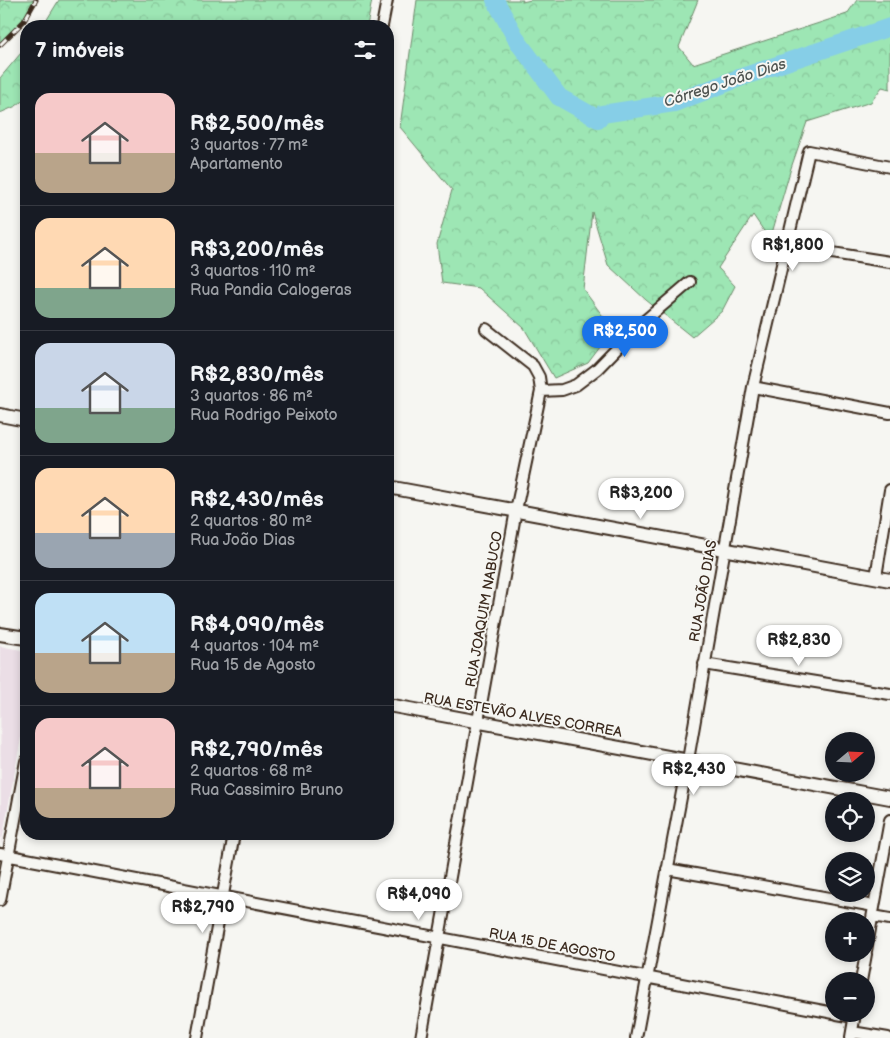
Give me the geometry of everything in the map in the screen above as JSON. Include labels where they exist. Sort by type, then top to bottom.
[{"type":"main road","points":[[0,415],[20,419]]},
{"type":"main road","points":[[394,488],[890,580]]},
{"type":"main road","points":[[0,634],[20,637]]},
{"type":"main road","name":"RUA ESTEVÃO ALVES CORREA","points":[[394,706],[890,798]]},
{"type":"street","points":[[383,20],[387,0]]},
{"type":"street","name":"RUA JOÃO DIAS","points":[[636,1038],[688,760],[753,387],[809,151],[890,167]]},
{"type":"street","points":[[786,246],[890,262]]},
{"type":"street","points":[[486,329],[533,366],[539,377],[541,391],[562,390],[576,385],[597,369],[642,323],[690,282]]},
{"type":"street","points":[[753,387],[890,413]]},
{"type":"street","name":"RUA JOAQUIM NABUCO","points":[[421,1038],[516,510],[541,391]]},
{"type":"street","points":[[876,577],[890,490]]},
{"type":"street","points":[[704,664],[890,694]]},
{"type":"street","points":[[0,900],[4,855],[20,787]]},
{"type":"street","points":[[873,911],[890,820]]},
{"type":"street","points":[[197,1038],[233,840]]},
{"type":"street","name":"RUA 15 DE AGOSTO","points":[[4,855],[825,1011]]},
{"type":"street","points":[[667,870],[873,911],[890,919]]},
{"type":"street","points":[[854,1022],[851,1035],[888,1038]]},
{"type":"shaded area","points":[[0,646],[20,650],[20,743],[1,846]]},
{"type":"green space","points":[[0,0],[36,0],[25,20],[20,20],[20,25],[0,45]]},
{"type":"green space","points":[[59,0],[372,0],[368,20],[47,20]]},
{"type":"green space","points":[[417,0],[523,0],[522,2],[531,0],[698,0],[679,47],[693,64],[847,14],[857,0],[890,0],[890,89],[882,87],[871,102],[807,122],[791,168],[770,240],[753,215],[718,268],[735,286],[722,311],[692,337],[646,300],[608,265],[592,212],[583,289],[613,330],[588,363],[554,378],[524,328],[479,288],[442,283],[437,244],[452,190],[400,127]]},
{"type":"green space","points":[[20,54],[20,103],[0,113],[0,78]]},
{"type":"waterway","name":"Córrego João Dias","points":[[495,0],[518,42],[559,97],[598,119],[602,114],[674,103],[742,77],[890,27]]},
{"type":"railway","points":[[25,20],[36,0]]},
{"type":"railway","points":[[0,45],[20,25]]}]
